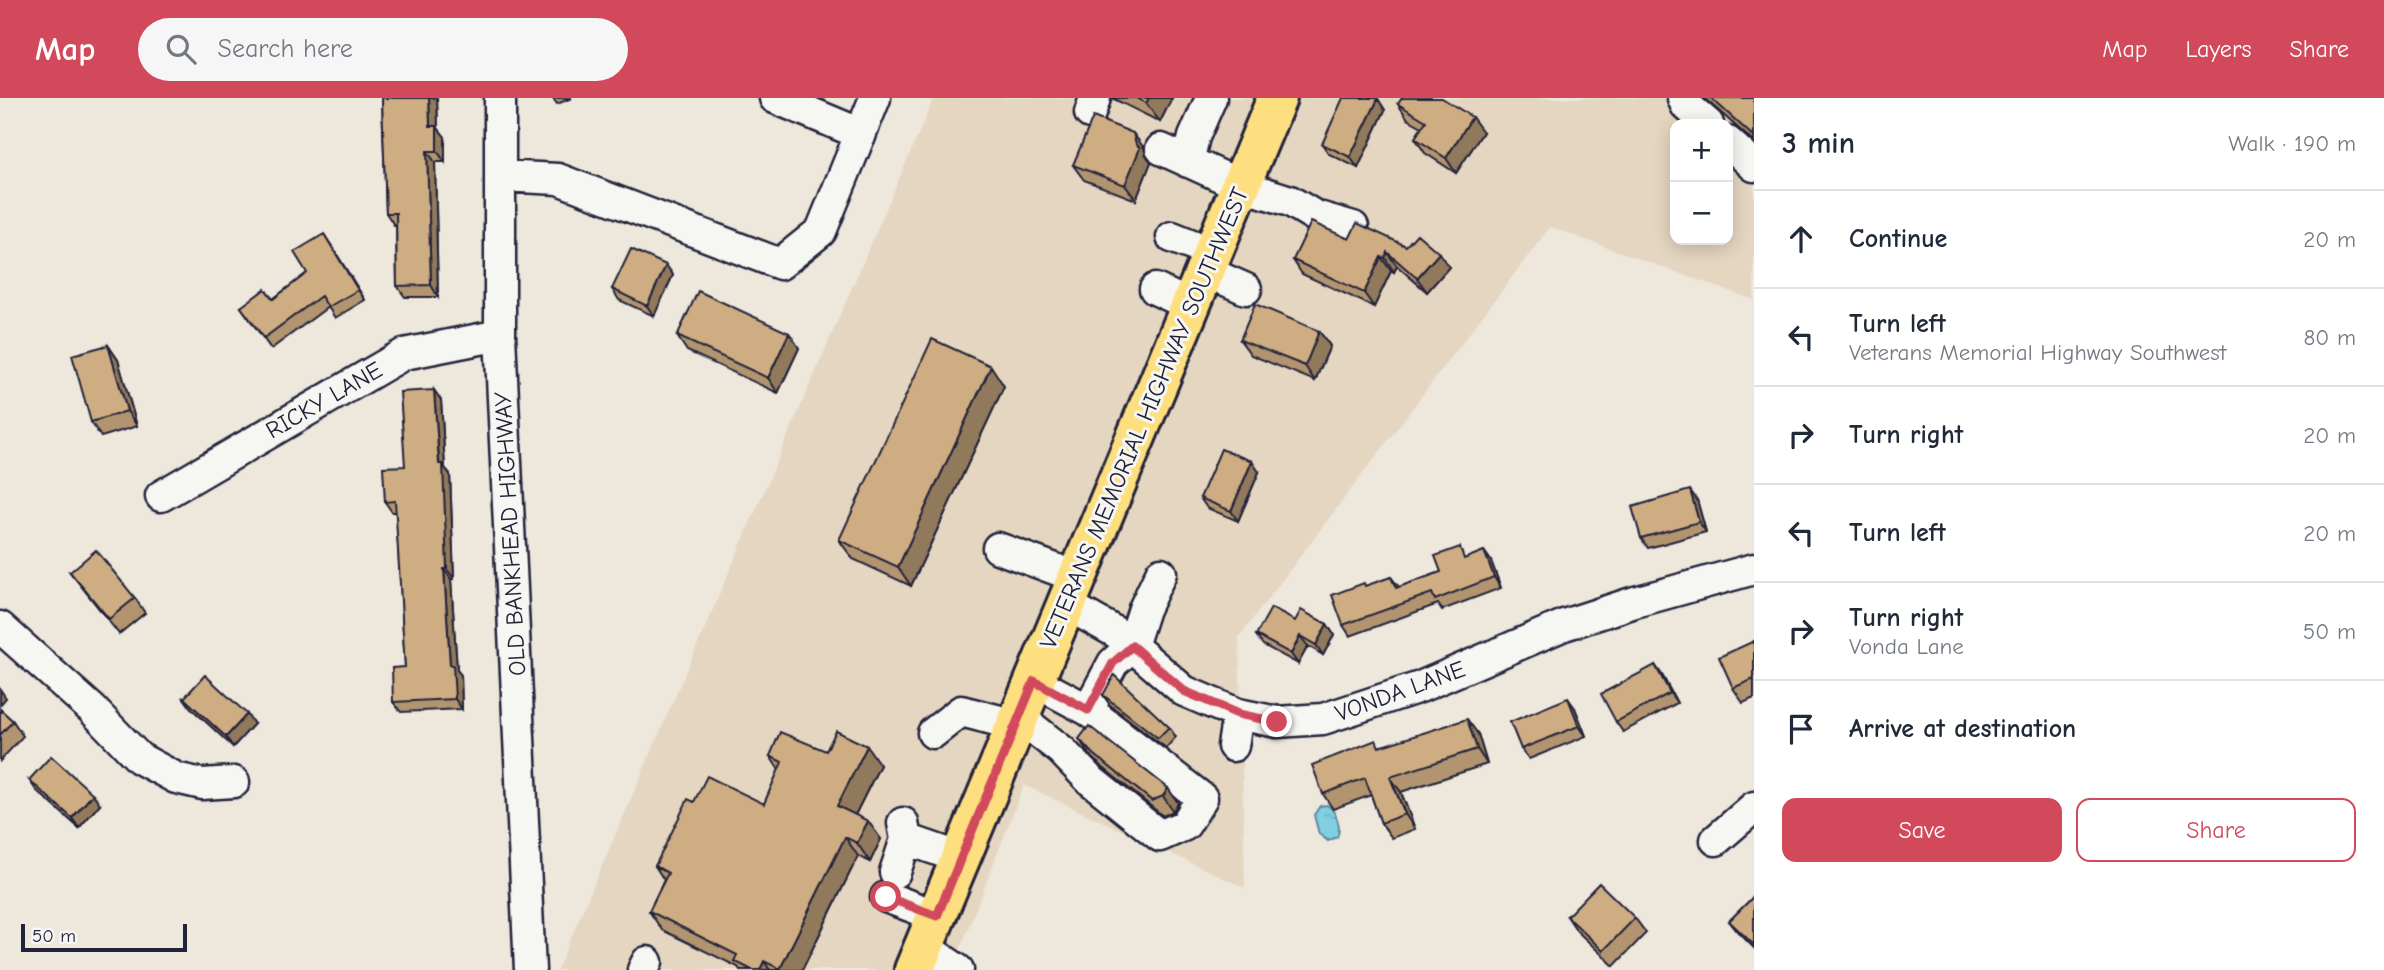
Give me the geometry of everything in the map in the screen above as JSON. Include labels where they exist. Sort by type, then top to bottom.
[{"type":"main road","name":"VETERANS MEMORIAL HIGHWAY SOUTHWEST","points":[[925,944],[1277,98]]},
{"type":"street","name":"OLD BANKHEAD HIGHWAY","points":[[500,98],[500,335],[530,970]]},
{"type":"street","points":[[775,98],[861,134]]},
{"type":"street","points":[[500,176],[558,179],[780,264],[821,231],[875,98]]},
{"type":"street","points":[[1188,162],[1194,137],[1211,98]]},
{"type":"street","points":[[1683,98],[1686,105],[1702,119]]},
{"type":"street","points":[[1733,147],[1754,166]]},
{"type":"street","points":[[1161,149],[1240,186],[1290,201],[1315,216],[1353,227]]},
{"type":"street","points":[[1172,237],[1202,276]]},
{"type":"street","points":[[1155,289],[1202,276],[1246,289]]},
{"type":"street","name":"RICKY LANE","points":[[161,496],[404,354],[500,335]]},
{"type":"street","name":"VONDA LANE","points":[[998,548],[1071,590],[1184,691],[1238,714],[1277,722],[1323,719],[1420,687],[1564,625],[1754,569]]},
{"type":"street","points":[[1088,710],[1113,663],[1132,646],[1144,609],[1161,573]]},
{"type":"street","points":[[0,627],[92,709],[139,758],[176,778],[202,784],[234,782]]},
{"type":"street","points":[[933,733],[961,711],[1017,721],[1061,750],[1088,779],[1160,836],[1185,825],[1202,798],[1088,710],[1034,681]]},
{"type":"street","points":[[1233,746],[1238,714]]},
{"type":"street","points":[[1716,841],[1754,807]]},
{"type":"street","points":[[958,970],[925,944],[890,884],[904,831],[961,858]]},
{"type":"shaded area","points":[[934,98],[1754,98],[1754,300],[1550,227],[1239,637],[1245,888],[1024,785],[956,960],[966,970],[557,970]]},
{"type":"water","points":[[1327,805],[1335,815],[1339,829],[1337,837],[1328,841],[1319,834],[1314,815],[1320,806]]},
{"type":"building","points":[[382,98],[429,98],[430,126],[437,126],[437,151],[427,151],[431,285],[397,286],[396,213],[386,213]]},
{"type":"building","points":[[1343,98],[1378,99],[1350,157],[1322,144]]},
{"type":"building","points":[[1402,98],[1442,98],[1472,117],[1446,158],[1415,138],[1426,121],[1398,104]]},
{"type":"building","points":[[1711,98],[1754,98],[1754,137]]},
{"type":"building","points":[[1093,117],[1133,133],[1140,148],[1125,185],[1073,165]]},
{"type":"building","points":[[1311,222],[1349,239],[1357,223],[1406,246],[1417,234],[1439,253],[1417,278],[1387,252],[1385,258],[1381,257],[1364,293],[1293,260]]},
{"type":"building","points":[[324,234],[358,290],[328,307],[321,296],[264,338],[241,307],[265,289],[273,299],[307,273],[294,252]]},
{"type":"building","points":[[631,249],[666,265],[647,306],[612,289]]},
{"type":"building","points":[[698,291],[789,333],[768,378],[677,336]]},
{"type":"building","points":[[1255,304],[1319,331],[1305,366],[1240,340]]},
{"type":"building","points":[[932,339],[991,366],[898,567],[839,540]]},
{"type":"building","points":[[108,345],[127,411],[91,422],[72,355]]},
{"type":"building","points":[[434,390],[439,464],[443,464],[447,569],[444,569],[450,665],[453,665],[455,699],[393,702],[392,668],[405,667],[395,501],[385,502],[383,467],[405,466],[400,392]]},
{"type":"building","points":[[1221,449],[1252,461],[1231,511],[1200,498]]},
{"type":"building","points":[[1690,490],[1699,522],[1641,538],[1632,507]]},
{"type":"building","points":[[1460,547],[1464,559],[1484,551],[1494,577],[1435,600],[1432,593],[1343,625],[1332,595],[1364,583],[1365,586],[1391,577],[1396,588],[1441,572],[1435,556]]},
{"type":"building","points":[[96,550],[135,598],[109,619],[70,572]]},
{"type":"building","points":[[1271,608],[1295,621],[1301,610],[1327,624],[1316,645],[1300,636],[1291,654],[1256,635]]},
{"type":"building","points":[[1754,641],[1754,679],[1733,688],[1719,657]]},
{"type":"building","points":[[1655,665],[1670,693],[1616,722],[1601,694]]},
{"type":"building","points":[[205,675],[247,714],[226,737],[184,698]]},
{"type":"building","points":[[1114,675],[1169,727],[1158,738],[1103,695]]},
{"type":"building","points":[[1568,698],[1579,726],[1521,749],[1510,722]]},
{"type":"building","points":[[0,709],[13,721],[0,735]]},
{"type":"building","points":[[1467,719],[1477,749],[1390,777],[1405,814],[1381,823],[1365,778],[1323,794],[1312,765],[1376,740],[1379,747]]},
{"type":"building","points":[[1089,726],[1168,788],[1163,796],[1152,801],[1090,751],[1079,739]]},
{"type":"building","points":[[836,731],[867,746],[837,806],[868,821],[857,843],[845,837],[780,969],[764,961],[760,970],[752,970],[734,961],[737,955],[649,911],[668,873],[655,866],[688,799],[694,802],[707,776],[764,804],[782,762],[770,756],[780,732],[826,751]]},
{"type":"building","points":[[51,756],[93,794],[72,818],[29,780]]},
{"type":"building","points":[[1599,883],[1635,918],[1603,951],[1567,916]]},
{"type":"building","points":[[1754,896],[1754,945],[1729,921]]},
{"type":"route","points":[[886,897],[937,916],[1034,681],[1088,710],[1113,663],[1132,646],[1184,691],[1238,714],[1277,722]]}]
